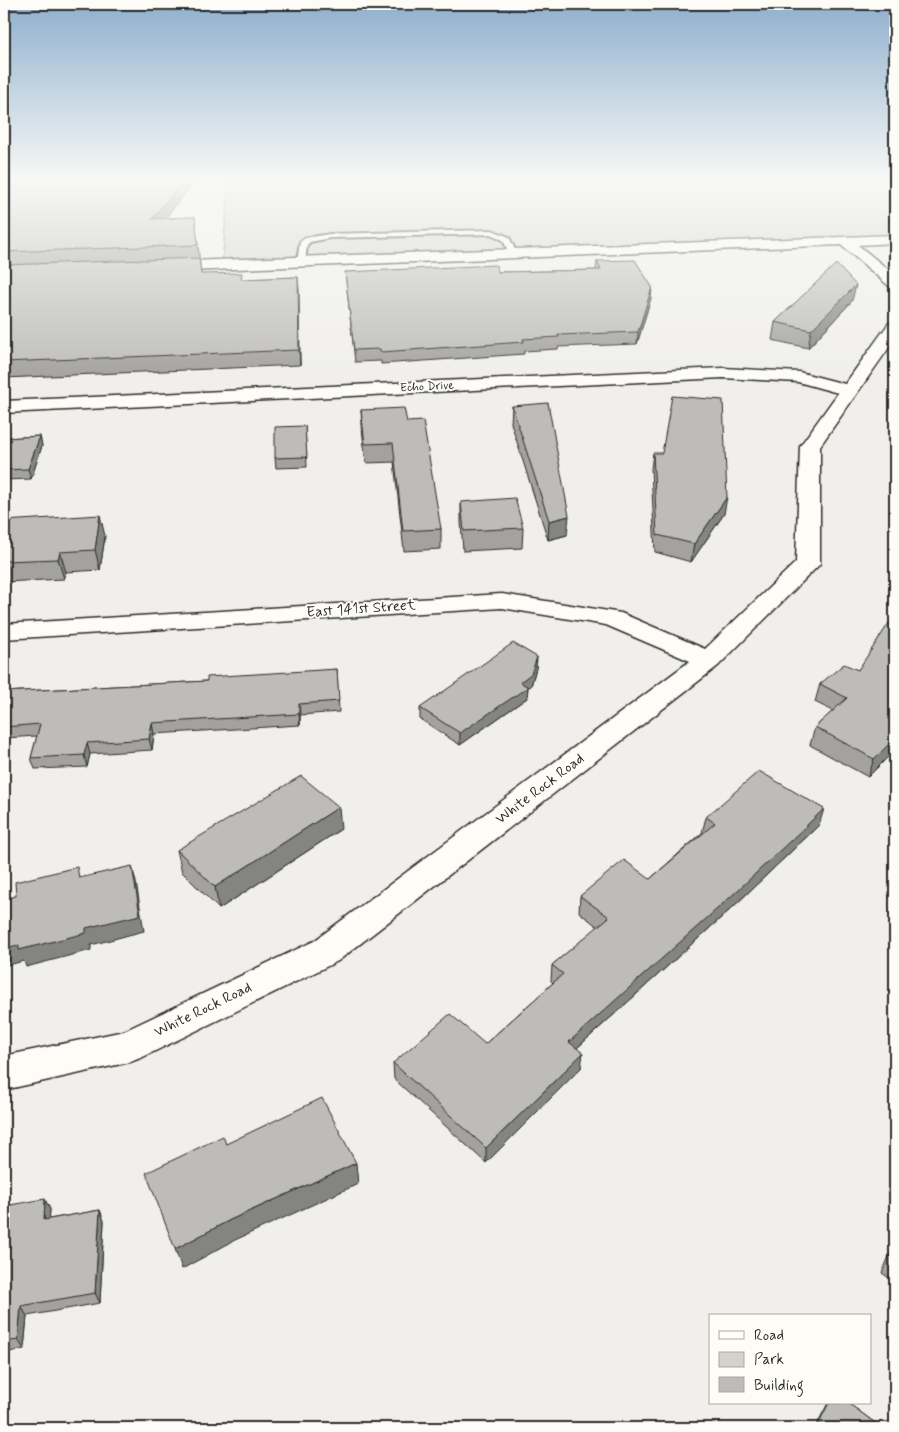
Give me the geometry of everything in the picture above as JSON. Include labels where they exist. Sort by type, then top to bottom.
[{"type":"street","points":[[153,267],[696,247]]},
{"type":"street","points":[[852,247],[895,283]]},
{"type":"street","name":"White Rock Road","points":[[4,1073],[130,1046],[326,951],[709,660],[808,564],[810,446],[848,390],[895,327]]},
{"type":"street","name":"Echo Drive","points":[[4,407],[723,372],[799,377],[848,390]]},
{"type":"street","name":"East 141st Street","points":[[4,631],[502,601],[612,618],[709,660]]},
{"type":"lane","points":[[301,262],[303,247]]},
{"type":"lane","points":[[510,247],[513,254]]},
{"type":"green space","points":[[223,247],[692,247],[222,265]]},
{"type":"building","points":[[4,247],[147,247],[4,252]]},
{"type":"building","points":[[199,258],[201,274],[242,273],[241,279],[298,277],[299,350],[4,362],[4,265]]},
{"type":"building","points":[[635,260],[652,287],[638,332],[558,335],[559,337],[523,339],[524,342],[381,352],[380,349],[354,350],[345,272],[496,265],[498,272],[601,270],[597,261]]},
{"type":"building","points":[[836,264],[856,285],[811,330],[775,322]]},
{"type":"building","points":[[672,396],[723,400],[727,497],[694,544],[657,535],[653,453],[662,453]]},
{"type":"building","points":[[548,403],[569,516],[549,521],[512,406]]},
{"type":"building","points":[[404,408],[407,422],[423,421],[441,529],[403,531],[393,443],[365,444],[361,410]]},
{"type":"building","points":[[305,426],[307,457],[275,458],[275,427]]},
{"type":"building","points":[[40,436],[28,469],[4,470],[4,438]]},
{"type":"building","points":[[515,498],[523,528],[464,531],[461,502]]},
{"type":"building","points":[[100,515],[95,550],[60,552],[58,559],[4,561],[4,521]]},
{"type":"building","points":[[889,623],[895,625],[895,738],[874,759],[815,727],[847,698],[820,684],[844,664],[858,670]]},
{"type":"building","points":[[513,643],[537,657],[531,674],[520,682],[528,687],[460,733],[420,708]]},
{"type":"building","points":[[337,669],[339,701],[299,704],[299,714],[152,723],[149,739],[87,743],[84,755],[31,758],[40,724],[4,727],[4,692],[207,681],[207,677]]},
{"type":"building","points":[[759,771],[824,809],[737,891],[569,1042],[583,1053],[486,1148],[393,1063],[450,1014],[485,1044],[563,974],[552,965],[609,917],[580,896],[624,860],[650,879],[715,823],[706,817]]},
{"type":"building","points":[[301,776],[339,807],[215,887],[177,850]]},
{"type":"building","points":[[132,866],[140,915],[86,928],[86,933],[19,950],[19,945],[4,948],[4,899],[16,896],[15,882],[77,867],[79,878]]},
{"type":"building","points":[[322,1098],[356,1163],[230,1220],[175,1249],[146,1173],[223,1136],[226,1144]]},
{"type":"building","points":[[45,1199],[44,1220],[100,1210],[95,1293],[21,1306],[18,1340],[4,1342],[4,1206]]},
{"type":"building","points":[[828,1404],[849,1404],[882,1428],[816,1428]]}]
